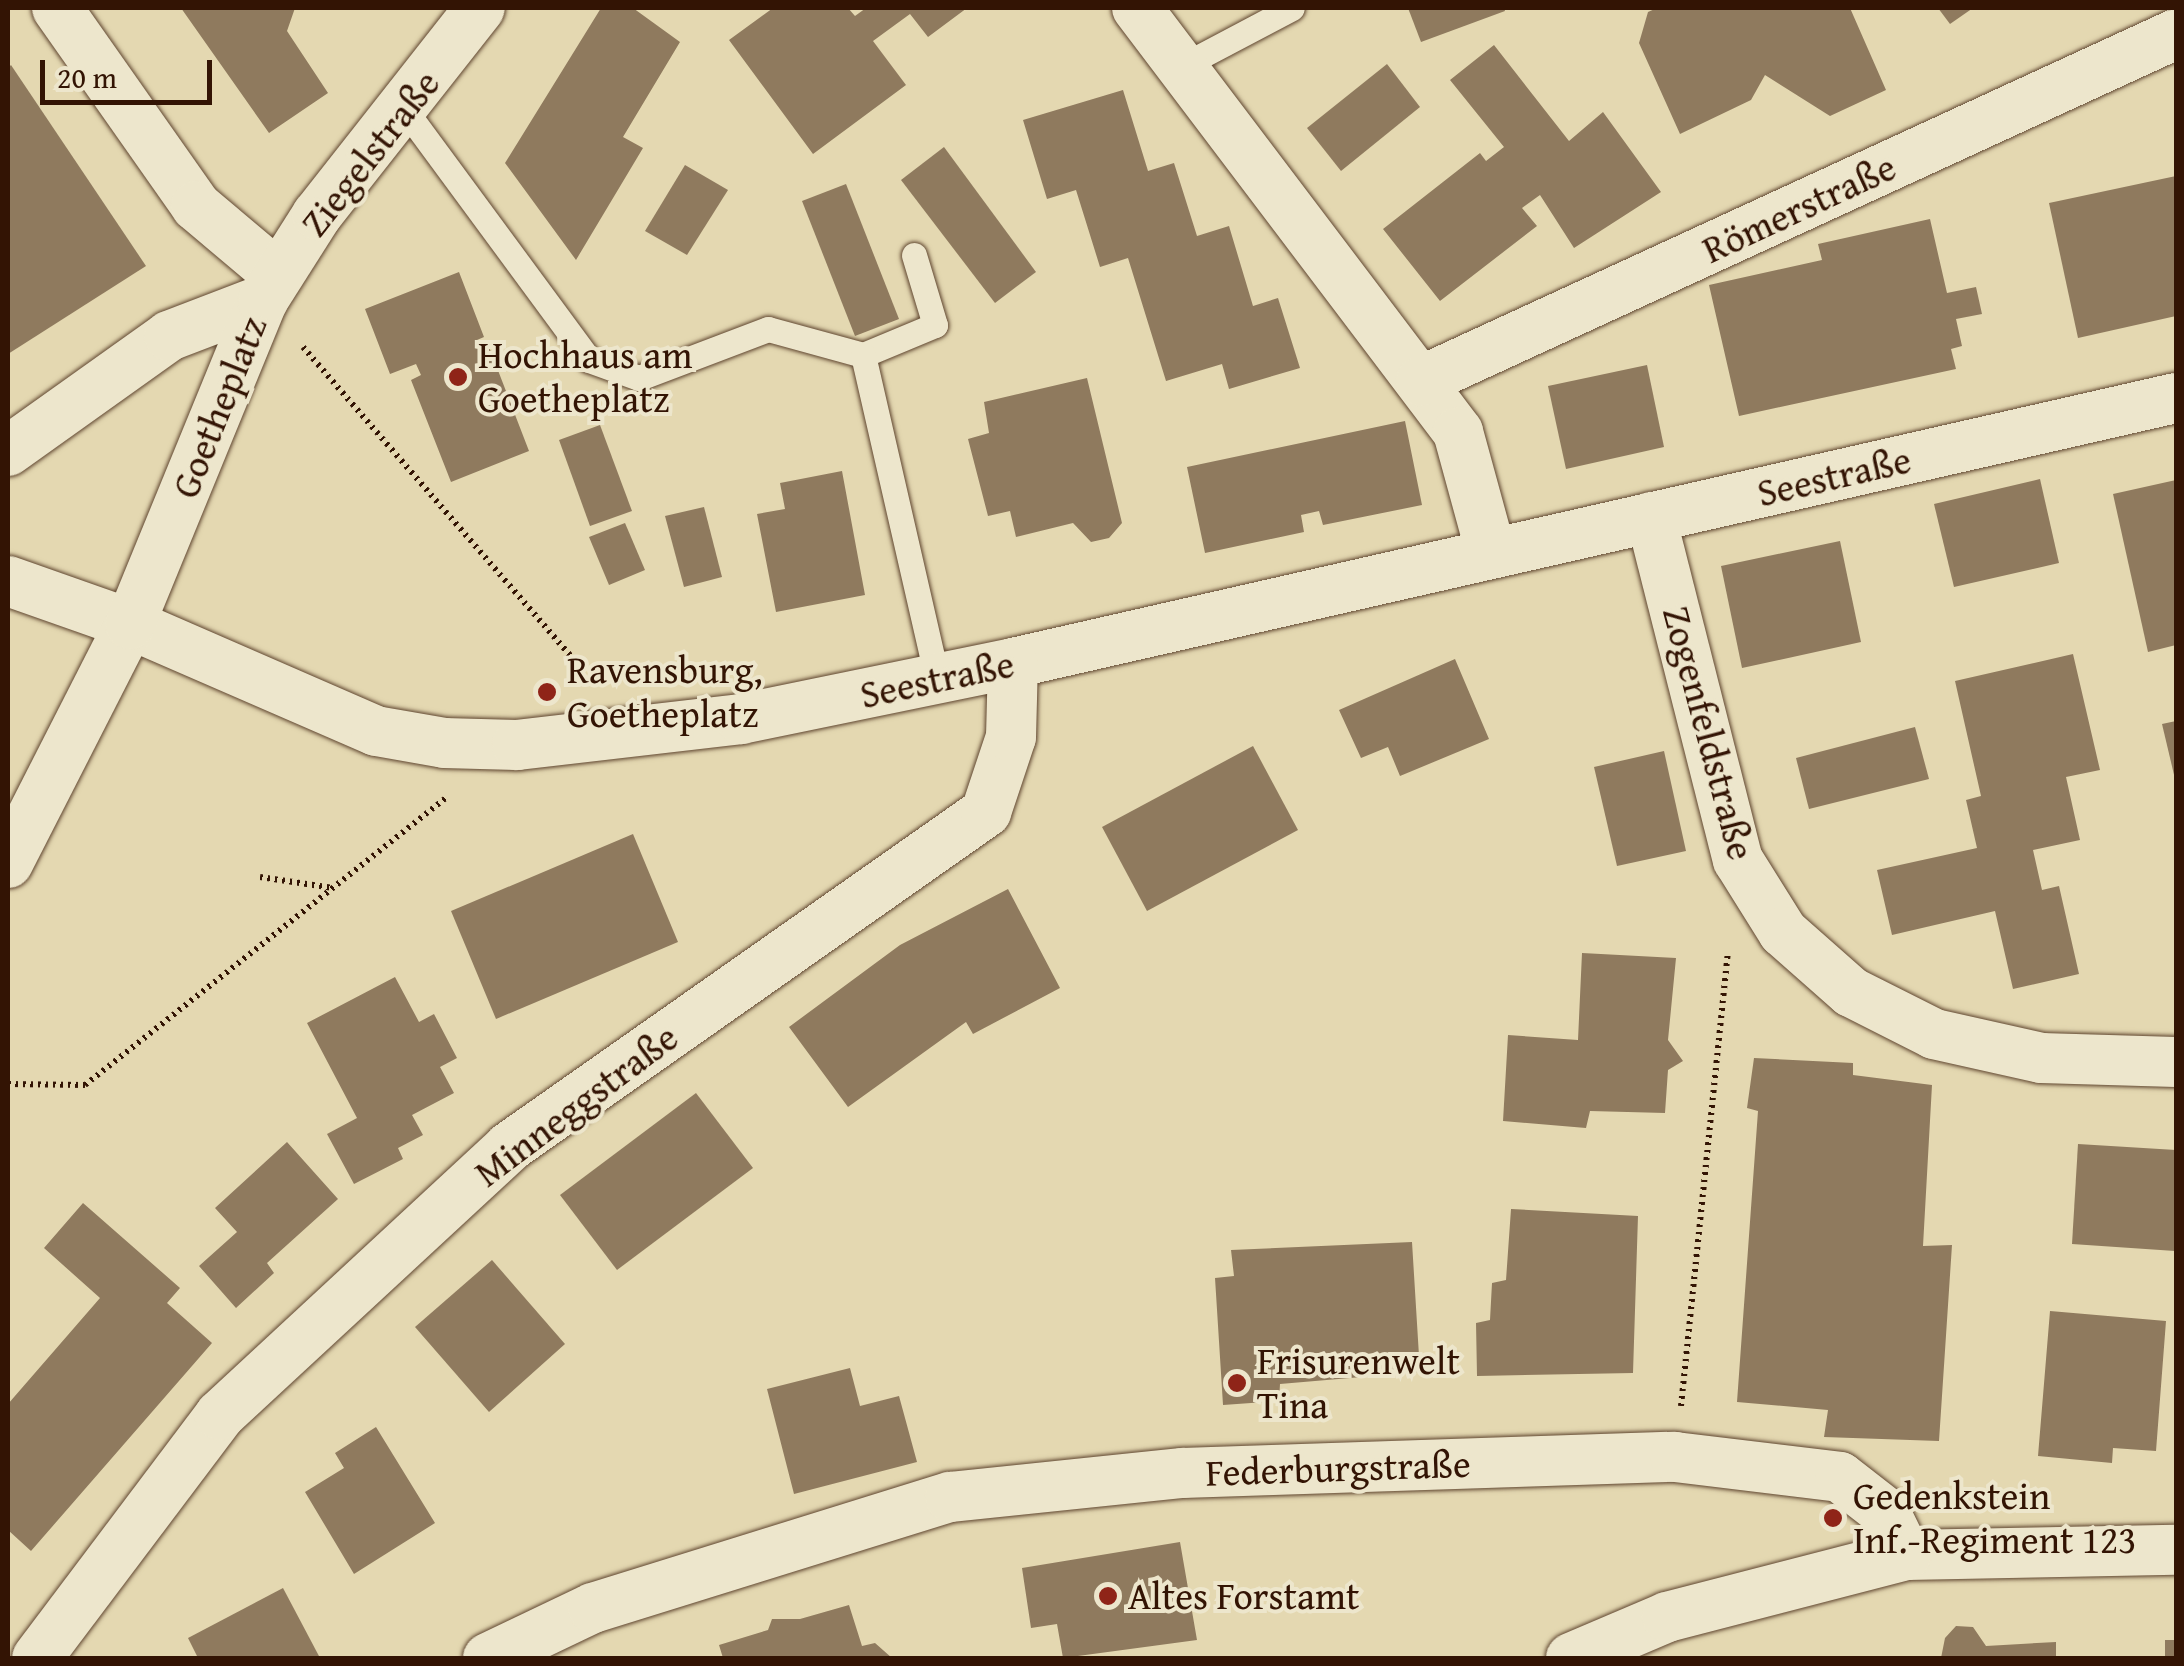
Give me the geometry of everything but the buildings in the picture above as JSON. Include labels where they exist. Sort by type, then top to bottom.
[{"type":"street","points":[[58,8],[196,206],[270,288]]},
{"type":"street","name":"Ziegelstraße","points":[[270,288],[318,215],[405,110],[480,8]]},
{"type":"street","points":[[1137,8],[1458,432],[1491,553]]},
{"type":"street","name":"Römerstraße","points":[[1421,381],[2176,34]]},
{"type":"street","name":"Goetheplatz","points":[[8,451],[169,336],[270,288]]},
{"type":"street","name":"Goetheplatz","points":[[8,863],[130,624],[270,288]]},
{"type":"street","name":"Seestraße","points":[[130,624],[376,731],[444,744],[517,746],[741,719],[1013,663],[2176,398]]},
{"type":"street","name":"Zogenfeldstraße","points":[[1651,517],[1738,860],[1784,932],[1851,992],[1934,1034],[2041,1058],[2176,1062]]},
{"type":"street","points":[[8,581],[130,624]]},
{"type":"street","name":"Minneggstraße","points":[[37,1658],[220,1415],[509,1147],[986,812],[1010,736],[1013,663]]},
{"type":"street","name":"Federburgstraße","points":[[488,1658],[594,1608],[950,1497],[1182,1473],[1675,1457],[1840,1477],[1885,1512],[1906,1555]]},
{"type":"street","points":[[1571,1658],[1667,1617],[1906,1555],[2176,1550]]},
{"type":"lane","points":[[1182,66],[1292,8]]},
{"type":"lane","points":[[405,110],[590,360],[639,378],[768,329],[863,355],[936,325],[914,255]]},
{"type":"lane","points":[[863,355],[937,678]]},
{"type":"path","points":[[270,288],[636,732]]},
{"type":"path","points":[[8,1084],[85,1085],[517,746]]},
{"type":"path","points":[[1675,1457],[1738,860]]},
{"type":"path","points":[[260,878],[333,888]]},
{"type":"place","name":"Hochhaus am Goetheplatz","points":[[458,377]]},
{"type":"place","name":"Ravensburg, Goetheplatz","points":[[547,692]]},
{"type":"place","name":"Frisurenwelt Tina","points":[[1237,1383]]},
{"type":"place","name":"Gedenkstein Inf.-Regiment 123","points":[[1833,1518]]},
{"type":"place","name":"Altes Forstamt","points":[[1108,1596]]}]
